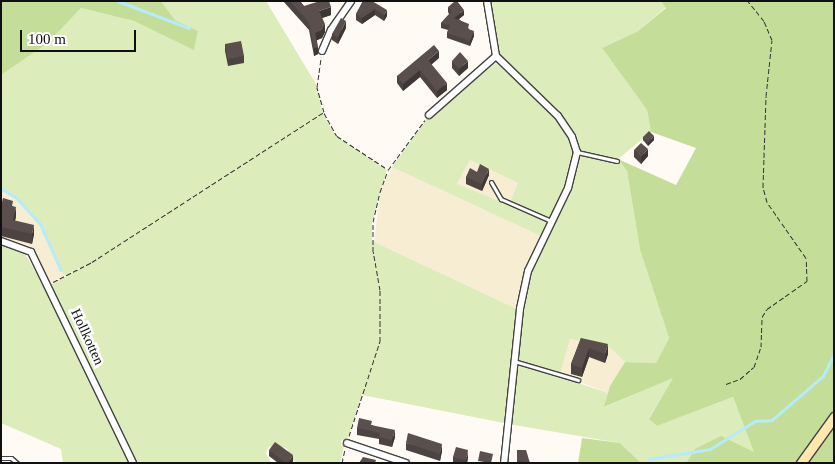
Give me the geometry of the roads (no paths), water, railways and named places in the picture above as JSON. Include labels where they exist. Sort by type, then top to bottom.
[{"type":"main road","points":[[801,463],[834,418]]},
{"type":"street","points":[[322,51],[351,1]]},
{"type":"street","points":[[487,1],[495,53],[558,116],[572,137],[577,152],[568,188],[528,271],[508,408],[504,463]]},
{"type":"street","points":[[429,115],[495,53]]},
{"type":"street","name":"Hollkotten","points":[[1,241],[31,252],[49,284],[133,463]]},
{"type":"street","points":[[347,443],[391,461],[406,463]]},
{"type":"lane","points":[[577,152],[617,161]]},
{"type":"lane","points":[[491,182],[501,199],[551,221]]},
{"type":"lane","points":[[514,361],[578,380]]},
{"type":"lane","points":[[1,458],[11,458],[16,463]]},
{"type":"waterway","points":[[118,1],[189,28]]},
{"type":"waterway","points":[[1,188],[17,198],[41,225],[61,270]]},
{"type":"waterway","points":[[649,459],[710,449],[755,421],[772,420],[823,376],[834,354]]}]
